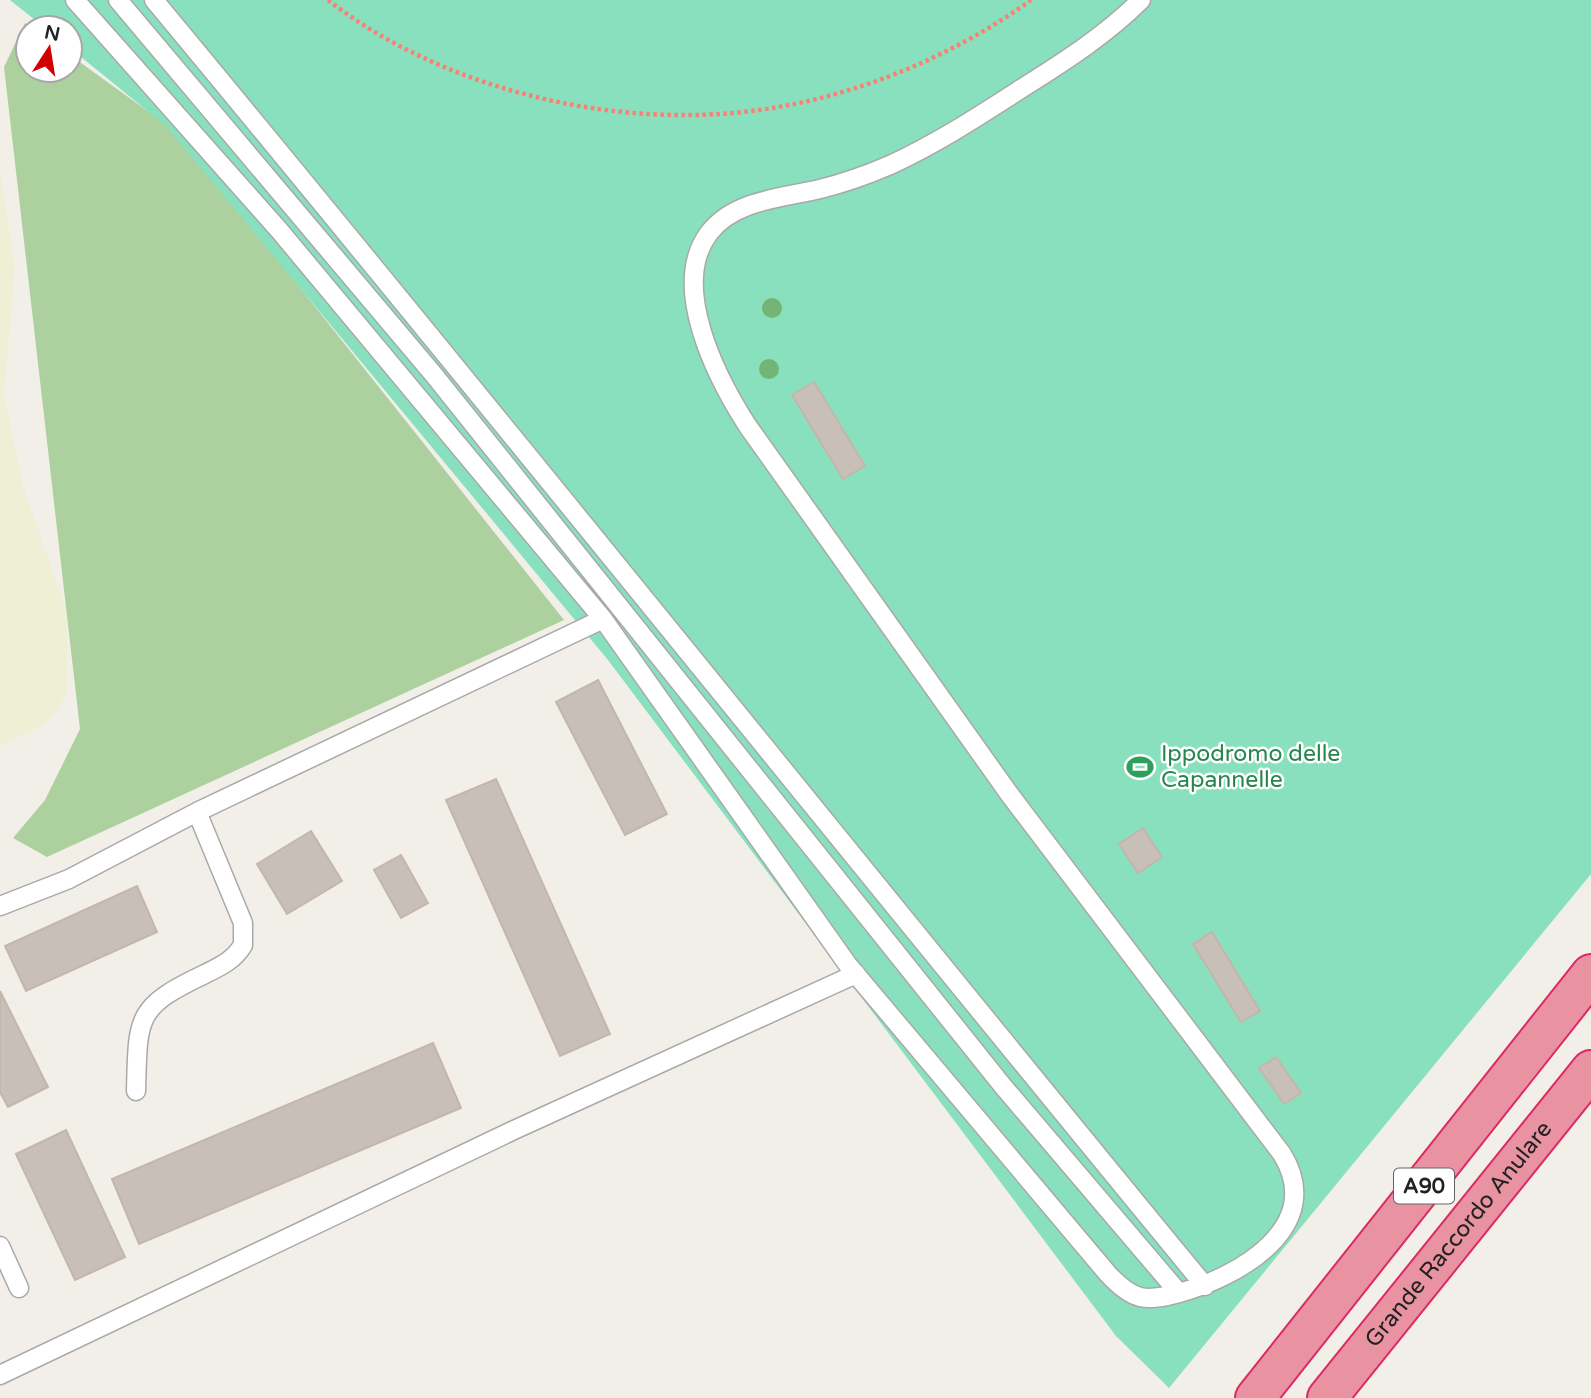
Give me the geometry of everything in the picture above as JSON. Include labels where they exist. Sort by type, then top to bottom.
[{"type":"highway","name":"A90","points":[[1255,1398],[1591,974]]},
{"type":"highway","name":"Grande Raccordo Anulare","points":[[1327,1398],[1591,1070]]},
{"type":"lane","points":[[75,0],[284,236],[603,619],[856,974],[1119,1287],[1131,1296],[1156,1299],[1205,1286],[1253,1260],[1292,1216],[1295,1184],[1288,1164],[1003,785],[747,425],[711,357],[695,298],[695,279],[701,247],[708,234],[725,217],[745,207],[840,184],[915,153],[968,124],[1055,67],[1094,40],[1142,0]]},
{"type":"lane","points":[[118,0],[434,375],[1003,1085],[1179,1293]]},
{"type":"lane","points":[[154,0],[351,237],[922,942],[1205,1286]]},
{"type":"lane","points":[[0,906],[69,879],[197,812],[603,619]]},
{"type":"lane","points":[[136,1091],[138,1037],[148,1010],[167,992],[229,961],[243,945],[243,923],[197,812]]},
{"type":"lane","points":[[0,1375],[514,1129],[856,974]]},
{"type":"lane","points":[[0,1245],[19,1288]]},
{"type":"path","points":[[328,0],[391,41],[474,79],[579,104],[669,114],[745,112],[850,89],[943,54],[980,34],[1031,0]]},
{"type":"green space","name":"Ippodromo delle Capannelle","points":[[10,0],[1591,0],[1591,874],[1169,1388],[1116,1336],[608,660],[166,126],[84,59],[84,14],[28,14]]},
{"type":"green space","points":[[14,46],[14,84],[84,84],[84,65],[160,120],[185,143],[564,620],[47,857],[13,838],[45,800],[80,729],[4,67]]},
{"type":"green space","points":[[0,168],[15,269],[4,396],[24,489],[67,612],[67,693],[54,715],[33,731],[0,745]]},
{"type":"building","points":[[814,382],[865,466],[843,479],[792,395]]},
{"type":"building","points":[[598,680],[667,814],[625,835],[556,702]]},
{"type":"building","points":[[496,779],[610,1034],[560,1056],[446,800]]},
{"type":"building","points":[[1143,828],[1162,857],[1138,873],[1119,844]]},
{"type":"building","points":[[311,831],[342,881],[287,914],[257,864]]},
{"type":"building","points":[[401,855],[428,903],[401,918],[374,870]]},
{"type":"building","points":[[137,886],[157,932],[26,991],[5,946]]},
{"type":"building","points":[[1212,932],[1260,1011],[1241,1022],[1193,944]]},
{"type":"building","points":[[0,991],[48,1087],[8,1107],[0,1092]]},
{"type":"building","points":[[433,1043],[461,1108],[139,1244],[112,1179]]},
{"type":"building","points":[[1276,1057],[1301,1093],[1284,1104],[1259,1068]]},
{"type":"building","points":[[66,1130],[125,1257],[75,1280],[16,1154]]},
{"type":"place","name":"Ippodromo delle Capannelle","points":[[1140,767]]}]
